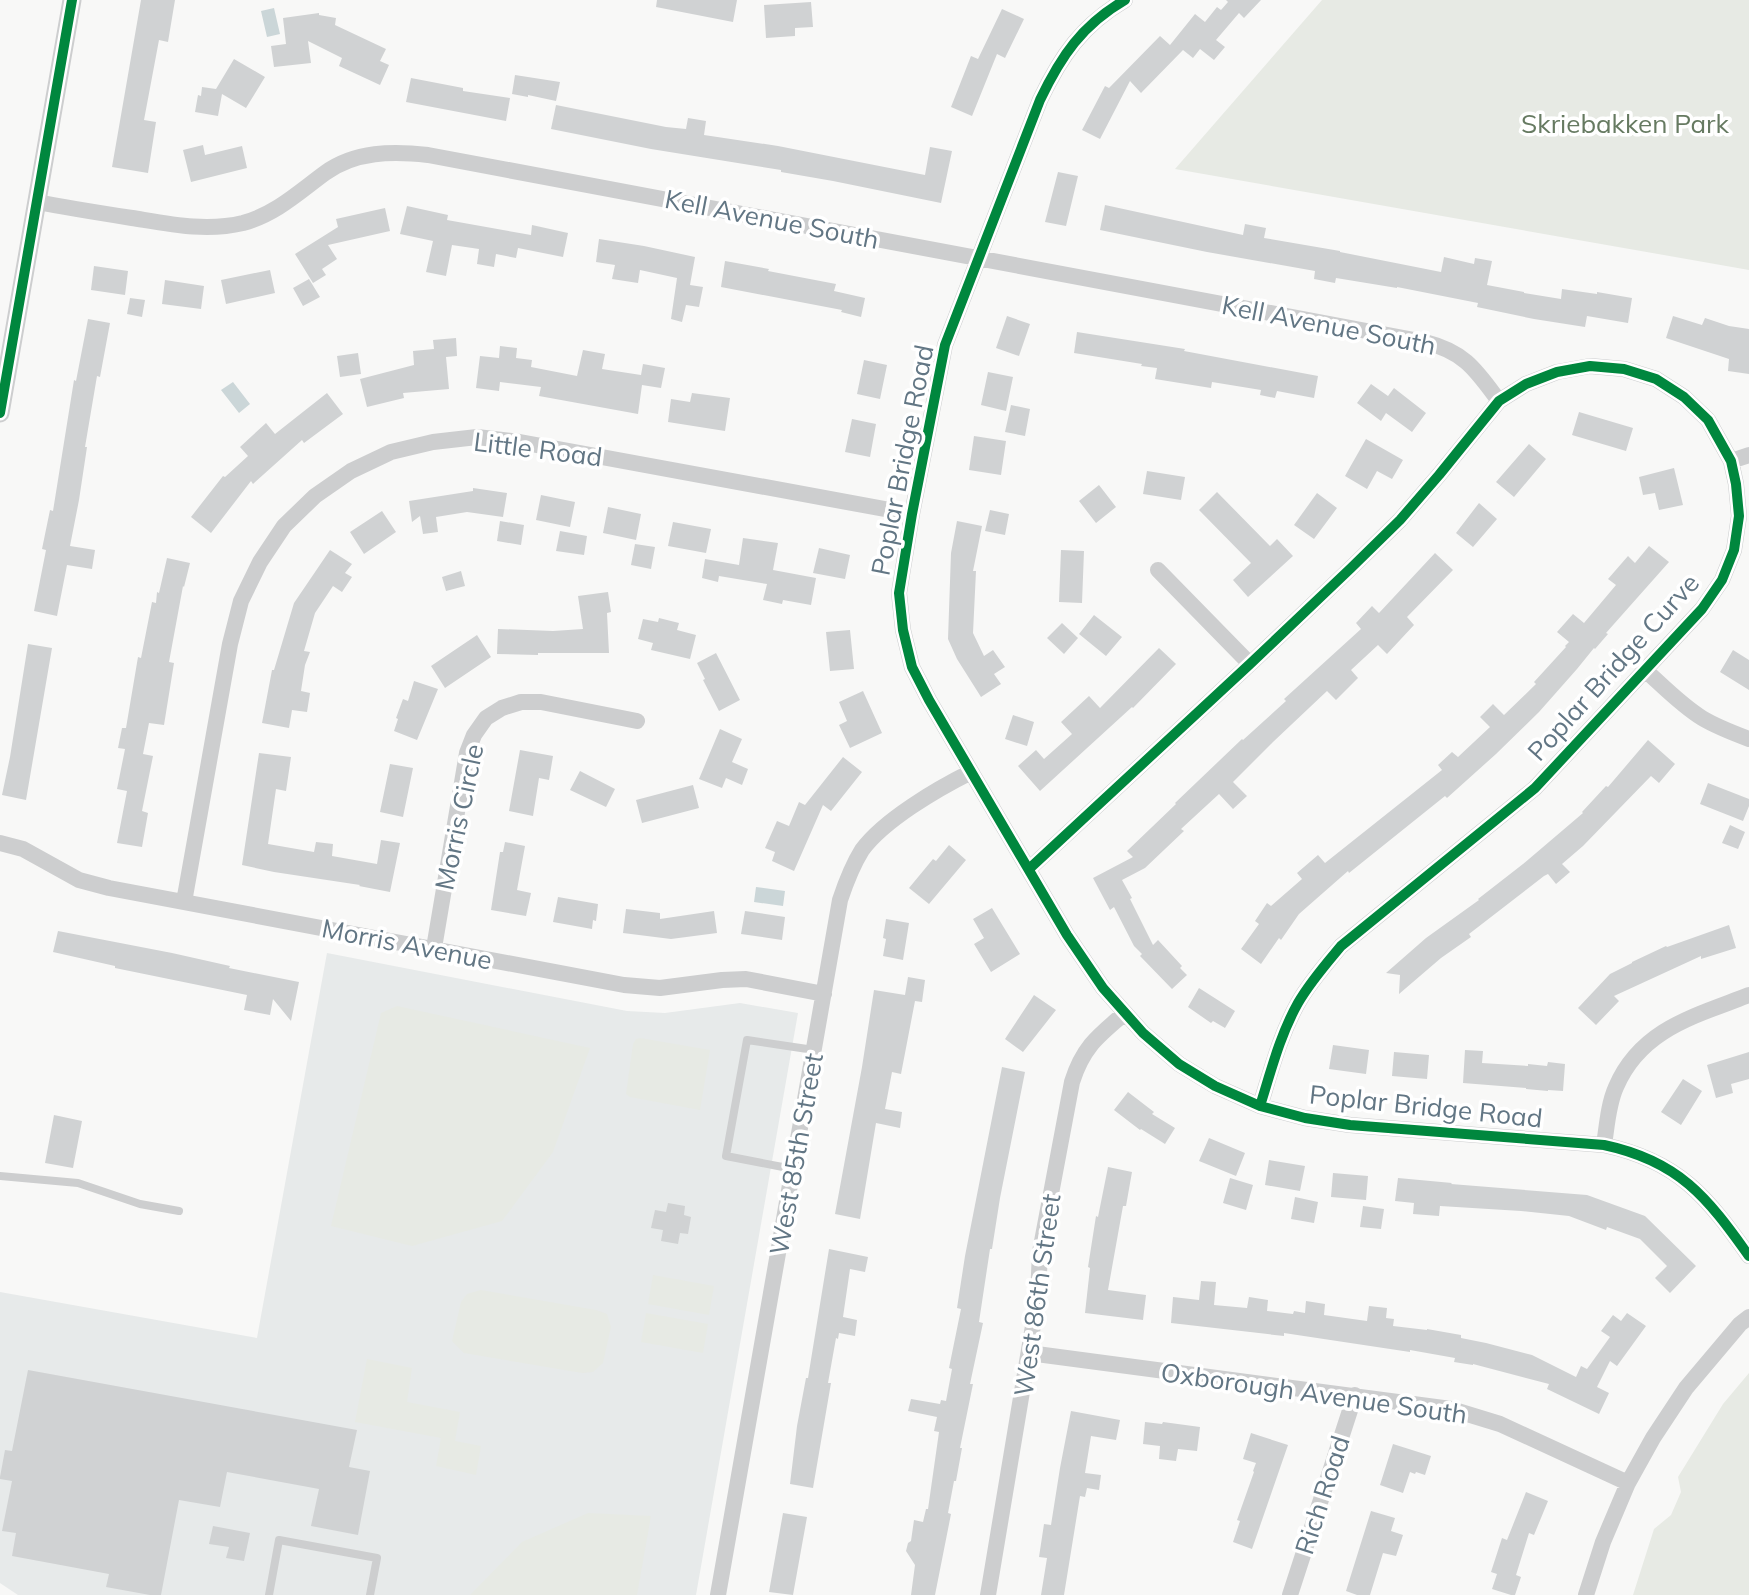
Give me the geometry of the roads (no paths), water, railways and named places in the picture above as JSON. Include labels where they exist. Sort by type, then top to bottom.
[{"type":"street","points":[[0,414],[72,0]]},
{"type":"street","name":"Poplar Bridge Road","points":[[1125,0],[1095,21],[1078,38],[1056,68],[1040,100],[945,345],[912,514],[900,593],[903,630],[912,667],[1067,935],[1102,988],[1143,1033],[1179,1064],[1215,1086],[1260,1105],[1305,1118],[1350,1125],[1604,1145],[1623,1149],[1682,1177],[1712,1207],[1749,1256]]},
{"type":"street","name":"Kell Avenue South","points":[[37,202],[210,228],[244,223],[275,211],[328,171],[374,153],[402,152],[442,157],[1445,346],[1477,371],[1499,401]]},
{"type":"street","name":"Poplar Bridge Curve","points":[[1029,869],[1250,664],[1400,520],[1499,401],[1526,384],[1558,372],[1590,366],[1624,369],[1656,380],[1684,397],[1708,420],[1731,461],[1739,516],[1734,550],[1722,580],[1702,609],[1535,788],[1341,946],[1298,1003],[1281,1038],[1260,1105]]},
{"type":"street","name":"Little Road","points":[[184,902],[230,644],[241,601],[260,562],[284,526],[315,496],[351,471],[391,452],[433,442],[477,437],[520,442],[912,514]]},
{"type":"street","points":[[1731,461],[1749,455]]},
{"type":"street","points":[[1158,570],[1250,664]]},
{"type":"street","points":[[1645,670],[1703,719],[1749,739]]},
{"type":"street","name":"Morris Circle","points":[[434,948],[467,753],[474,735],[486,718],[502,708],[521,702],[541,702],[637,722]]},
{"type":"street","name":"West 85th Street","points":[[718,1595],[841,900],[849,873],[862,850],[880,830],[971,772]]},
{"type":"street","name":"Morris Avenue","points":[[0,843],[23,849],[79,880],[109,888],[624,985],[660,988],[746,979],[824,994]]},
{"type":"street","points":[[1604,1145],[1615,1088],[1644,1045],[1688,1018],[1749,995]]},
{"type":"street","name":"West 86th Street","points":[[988,1595],[1038,1296],[1041,1252],[1072,1082],[1087,1048],[1125,1013]]},
{"type":"street","points":[[1586,1595],[1603,1542],[1628,1483],[1653,1438],[1686,1388],[1749,1317]]},
{"type":"street","name":"Oxborough Avenue South","points":[[1029,1353],[1451,1409],[1500,1424],[1628,1483]]},
{"type":"street","name":"Rich Road","points":[[1290,1595],[1355,1395]]},
{"type":"lane","points":[[793,1169],[726,1157],[728,1143],[747,1040],[814,1050]]},
{"type":"lane","points":[[0,1176],[78,1183],[140,1204],[179,1211]]},
{"type":"lane","points":[[269,1595],[279,1540],[377,1558],[370,1595]]},
{"type":"park label","name":"Skriebakken Park","points":[[1625,123]]}]
